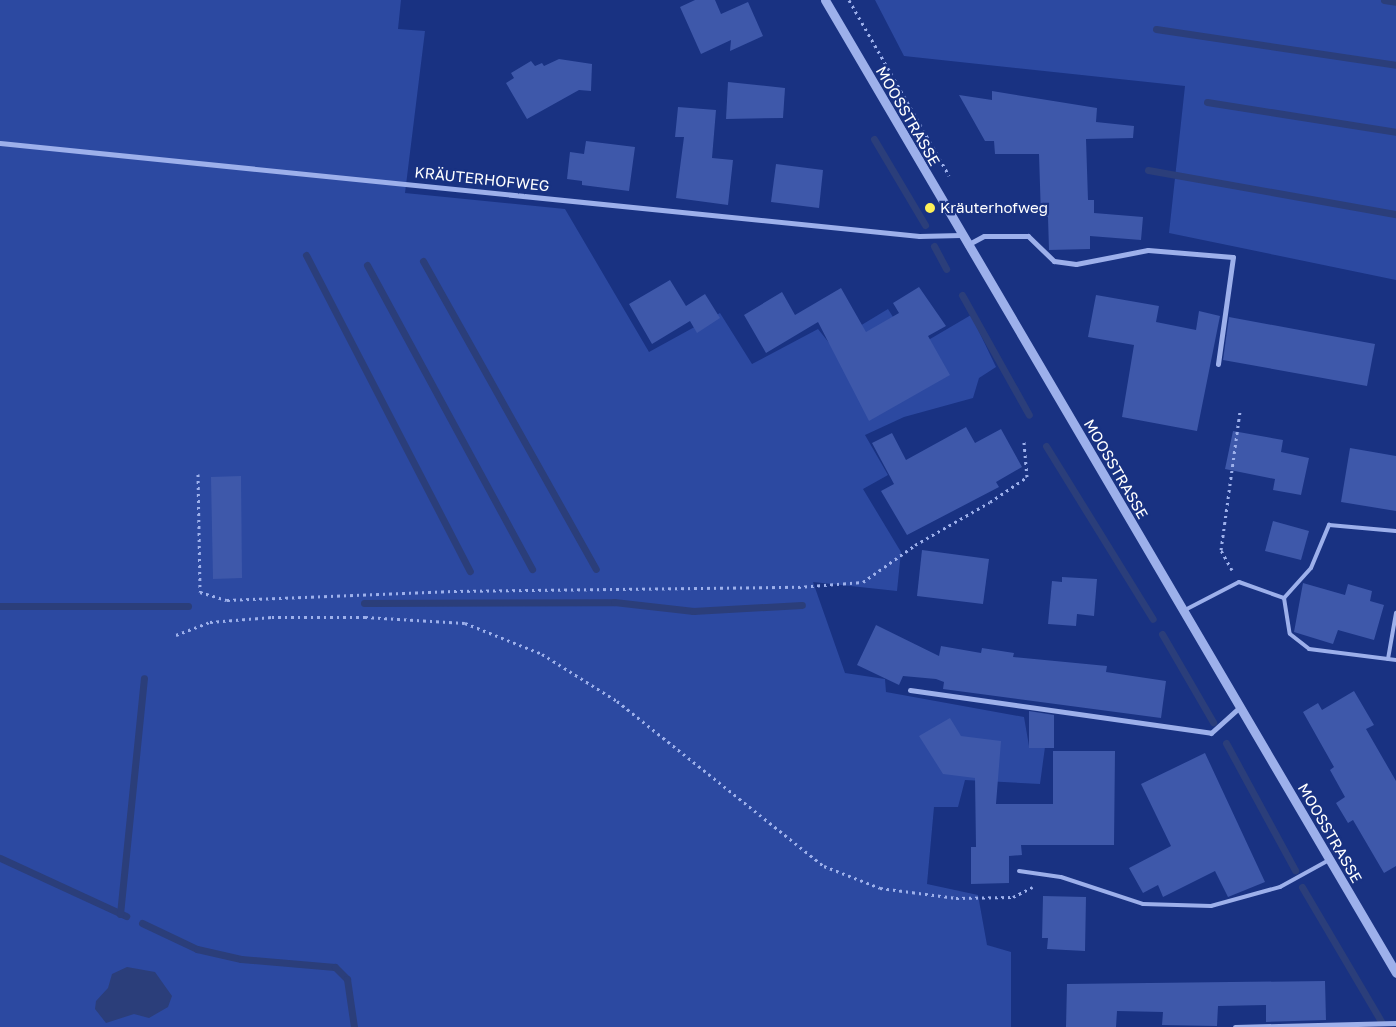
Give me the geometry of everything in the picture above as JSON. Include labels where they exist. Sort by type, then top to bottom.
[{"type":"street","name":"MOOSSTRASSE","points":[[825,0],[961,235],[1396,973]]},
{"type":"street","name":"KRÄUTERHOFWEG","points":[[0,143],[919,236],[961,235]]},
{"type":"street","points":[[967,245],[984,236],[1028,236],[1054,261],[1076,264],[1148,250],[1233,257],[1218,364]]},
{"type":"street","points":[[910,690],[1211,733],[1240,707]]},
{"type":"street","points":[[1235,1027],[1396,1023]]},
{"type":"lane","points":[[1284,598],[1311,568],[1329,525],[1396,532]]},
{"type":"lane","points":[[1183,611],[1238,582],[1284,598]]},
{"type":"lane","points":[[1284,598],[1290,634],[1309,649],[1396,660]]},
{"type":"lane","points":[[1388,659],[1396,613]]},
{"type":"lane","points":[[1019,871],[1055,876],[1143,904],[1211,906],[1280,887],[1329,860]]},
{"type":"path","points":[[1238,582],[1221,550],[1240,411]]},
{"type":"path","points":[[198,474],[200,592],[227,600],[454,591],[798,588],[863,582],[915,545],[990,502],[1027,477],[1024,439]]},
{"type":"path","points":[[176,635],[210,622],[272,617],[365,617],[465,623],[542,654],[617,701],[703,765],[824,866],[880,888],[956,898],[1013,897],[1055,876]]},
{"type":"shaded area","points":[[0,0],[401,0],[398,29],[425,31],[405,193],[565,209],[649,352],[720,313],[752,364],[818,329],[830,344],[888,309],[913,349],[971,315],[996,367],[979,378],[973,398],[904,417],[865,435],[888,475],[863,489],[901,552],[897,591],[813,582],[845,673],[885,679],[886,692],[1024,717],[1029,746],[1045,747],[1040,784],[965,780],[958,807],[934,807],[927,884],[978,895],[987,945],[1011,952],[1011,1027],[0,1027]]},
{"type":"shaded area","points":[[875,0],[1396,0],[1396,280],[1169,233],[1185,86],[904,56]]},
{"type":"shaded area","points":[[127,967],[155,972],[172,996],[168,1007],[149,1018],[134,1014],[106,1023],[95,1009],[96,1001],[108,988],[112,974]]},
{"type":"building","points":[[695,0],[715,0],[721,14],[748,2],[763,36],[730,51],[731,40],[701,54],[680,7]]},
{"type":"building","points":[[559,59],[592,64],[591,91],[579,90],[527,119],[506,83],[514,78],[511,73],[531,61],[535,66],[542,63],[544,66]]},
{"type":"building","points":[[728,82],[785,88],[783,118],[726,119]]},
{"type":"building","points":[[992,91],[1097,108],[1096,122],[1134,126],[1133,138],[1086,139],[1088,200],[1094,200],[1094,213],[1143,217],[1141,240],[1090,236],[1090,249],[1049,250],[1048,217],[1041,217],[1039,154],[995,154],[994,141],[985,141],[959,95],[992,100]]},
{"type":"building","points":[[678,107],[716,110],[712,158],[733,160],[728,205],[676,198],[684,137],[675,137]]},
{"type":"building","points":[[586,141],[635,147],[629,191],[582,185],[582,181],[567,179],[570,152],[584,154]]},
{"type":"building","points":[[776,164],[823,170],[819,208],[771,202]]},
{"type":"building","points":[[670,280],[686,306],[705,294],[720,318],[697,333],[690,321],[652,344],[629,304]]},
{"type":"building","points":[[919,287],[946,326],[928,336],[950,375],[869,421],[818,322],[766,353],[744,315],[782,292],[795,315],[841,288],[866,332],[899,313],[893,303]]},
{"type":"building","points":[[1096,295],[1159,306],[1156,322],[1196,330],[1199,311],[1220,316],[1197,431],[1122,417],[1134,345],[1088,337]]},
{"type":"building","points":[[1229,317],[1375,344],[1367,386],[1223,360]]},
{"type":"building","points":[[966,427],[975,443],[1001,429],[1022,467],[996,482],[999,487],[907,535],[881,491],[894,484],[872,443],[892,433],[906,460]]},
{"type":"building","points":[[1233,431],[1283,440],[1281,452],[1309,458],[1301,495],[1273,490],[1275,479],[1225,469]]},
{"type":"building","points":[[1350,448],[1396,456],[1396,511],[1341,502]]},
{"type":"building","points":[[241,476],[242,578],[213,579],[211,477]]},
{"type":"building","points":[[1273,521],[1309,531],[1301,560],[1265,551]]},
{"type":"building","points":[[922,550],[989,559],[983,604],[917,596]]},
{"type":"building","points":[[1062,577],[1097,579],[1094,616],[1077,614],[1076,626],[1048,624],[1052,581],[1062,582]]},
{"type":"building","points":[[1303,583],[1345,595],[1348,584],[1372,591],[1370,601],[1384,605],[1374,640],[1338,630],[1333,644],[1294,632]]},
{"type":"building","points":[[876,625],[939,656],[941,646],[981,653],[982,648],[1014,653],[1013,657],[1107,666],[1106,672],[1166,681],[1161,718],[943,689],[944,682],[936,679],[903,676],[899,685],[857,665]]},
{"type":"building","points":[[1354,691],[1374,725],[1366,729],[1396,781],[1396,866],[1384,873],[1353,820],[1348,823],[1336,803],[1345,797],[1330,770],[1334,767],[1303,712],[1318,703],[1322,710]]},
{"type":"building","points":[[1029,711],[1054,715],[1054,748],[1029,748]]},
{"type":"building","points":[[950,718],[961,736],[1001,741],[996,804],[1053,804],[1053,751],[1115,751],[1114,845],[1021,845],[1022,855],[1009,856],[1009,883],[971,884],[971,847],[976,847],[975,778],[943,774],[919,736]]},
{"type":"building","points":[[1205,753],[1265,882],[1228,897],[1215,871],[1163,897],[1158,885],[1143,893],[1129,868],[1171,846],[1141,784]]},
{"type":"building","points":[[1043,896],[1086,897],[1085,951],[1047,949],[1048,938],[1042,938]]},
{"type":"building","points":[[1325,981],[1326,1020],[1266,1022],[1266,1005],[1218,1006],[1217,1026],[1162,1025],[1163,1012],[1117,1011],[1116,1027],[1066,1027],[1067,984]]},
{"type":"waterway","points":[[1384,0],[1396,2]]},
{"type":"waterway","points":[[1156,29],[1396,65]]},
{"type":"waterway","points":[[1207,102],[1396,132]]},
{"type":"waterway","points":[[874,139],[925,225]]},
{"type":"waterway","points":[[1148,170],[1396,214]]},
{"type":"waterway","points":[[934,246],[946,269]]},
{"type":"waterway","points":[[306,255],[470,571]]},
{"type":"waterway","points":[[423,261],[596,569]]},
{"type":"waterway","points":[[367,265],[532,569]]},
{"type":"waterway","points":[[962,295],[1029,415]]},
{"type":"waterway","points":[[1046,446],[1153,619]]},
{"type":"waterway","points":[[364,603],[614,602],[693,611],[802,605]]},
{"type":"waterway","points":[[0,606],[188,606]]},
{"type":"waterway","points":[[1162,634],[1213,722]]},
{"type":"waterway","points":[[120,914],[144,678]]},
{"type":"waterway","points":[[1226,743],[1295,870]]},
{"type":"waterway","points":[[0,858],[126,916]]},
{"type":"waterway","points":[[1302,887],[1381,1021]]},
{"type":"waterway","points":[[142,923],[197,949],[241,959],[335,967],[347,979],[354,1027]]},
{"type":"place","name":"Kräuterhofweg","points":[[930,208]]}]
